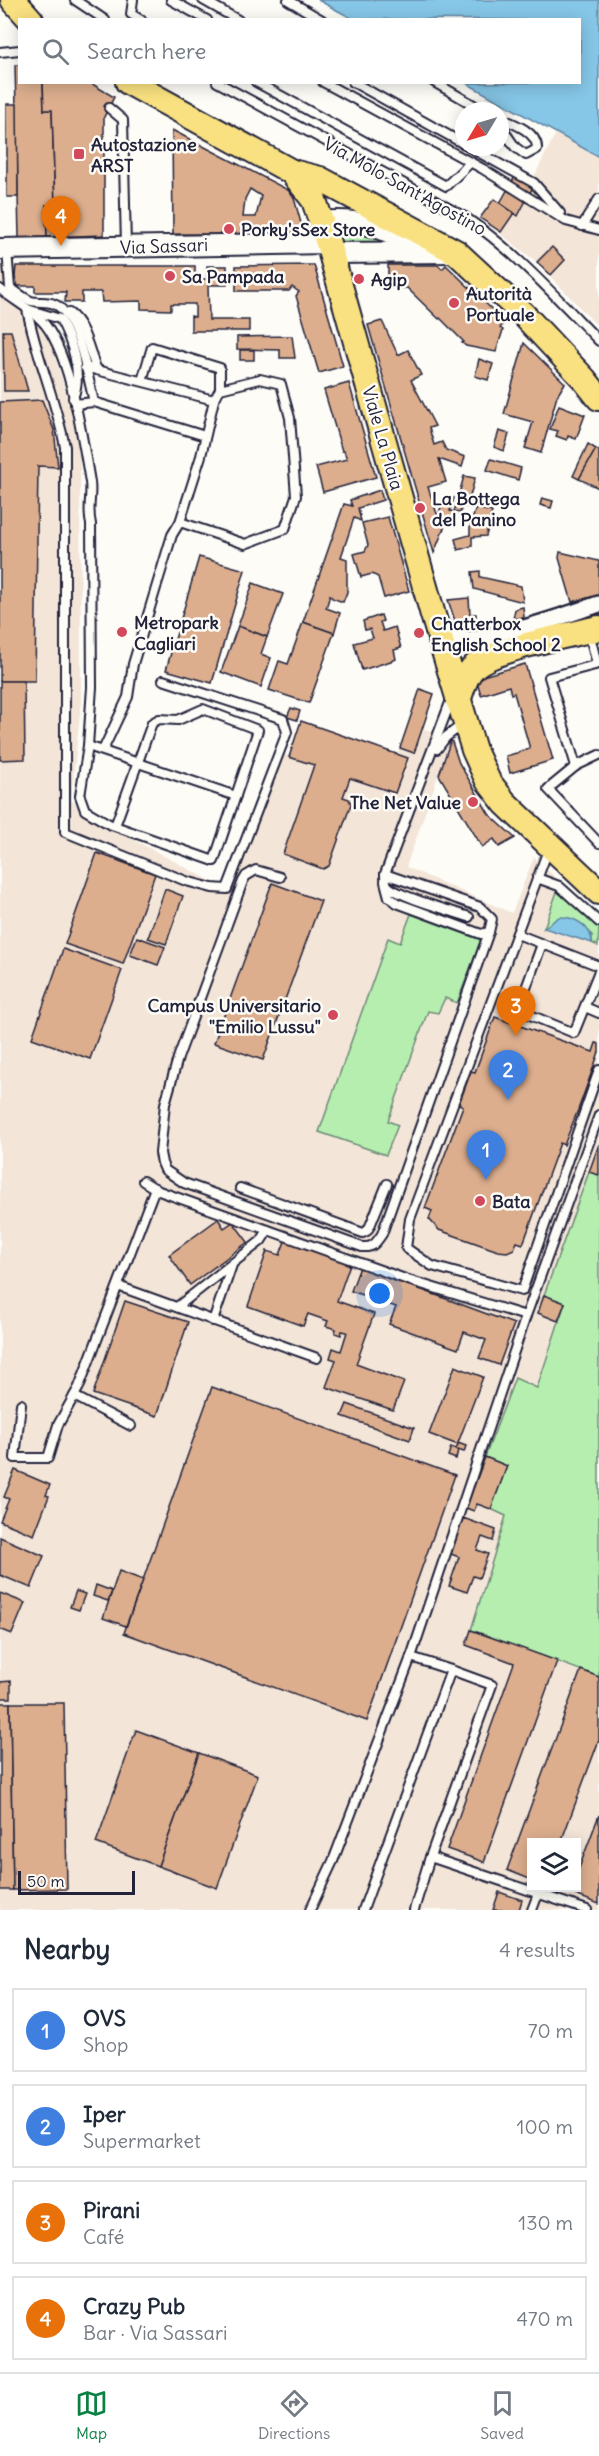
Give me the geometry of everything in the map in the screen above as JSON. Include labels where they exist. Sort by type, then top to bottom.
[{"type":"main road","points":[[13,0],[29,18]]},
{"type":"main road","name":"Via Molo Sant'Agostino","points":[[132,84],[292,171],[320,179],[456,252],[523,314],[599,398]]},
{"type":"main road","name":"Via Molo Sant'Agostino","points":[[292,171],[314,200],[332,243]]},
{"type":"main road","name":"Viale La Plaia","points":[[332,243],[433,615],[474,750],[488,781],[505,803],[599,892]]},
{"type":"main road","points":[[459,703],[465,680],[474,667],[495,654],[594,629]]},
{"type":"street","name":"Via Sassari","points":[[332,243],[341,220],[370,224],[428,251]]},
{"type":"street","name":"Via Sassari","points":[[4,249],[332,243],[456,252]]},
{"type":"street","points":[[433,615],[448,634],[456,639],[465,639],[490,637],[599,604]]},
{"type":"lane","points":[[75,0],[102,18]]},
{"type":"lane","points":[[90,0],[91,11]]},
{"type":"lane","points":[[133,0],[131,14],[138,18]]},
{"type":"lane","points":[[171,0],[203,18]]},
{"type":"lane","points":[[203,0],[234,18]]},
{"type":"lane","points":[[288,0],[319,18]]},
{"type":"lane","points":[[0,52],[18,50]]},
{"type":"lane","name":"Via Molo Sant'Agostino","points":[[221,84],[475,223],[517,257],[599,341]]},
{"type":"lane","points":[[260,84],[446,186],[471,162]]},
{"type":"lane","points":[[327,84],[471,162],[566,221],[599,230]]},
{"type":"lane","points":[[356,84],[455,139]]},
{"type":"lane","points":[[437,84],[468,102]]},
{"type":"lane","points":[[109,108],[123,120],[126,247]]},
{"type":"lane","points":[[509,123],[534,136],[537,148],[526,155],[520,152],[509,137]]},
{"type":"lane","points":[[485,156],[534,183],[566,221]]},
{"type":"lane","points":[[582,226],[599,200]]},
{"type":"lane","points":[[4,249],[10,288],[31,301],[53,303],[74,316],[97,369]]},
{"type":"lane","points":[[0,289],[41,319],[52,334],[80,418],[90,483],[88,511],[91,524],[92,687],[88,746],[80,796],[85,810],[116,826],[214,861],[258,730],[203,709],[178,720],[159,719],[152,723],[116,826]]},
{"type":"lane","points":[[27,309],[60,319],[68,333],[78,385],[74,401]]},
{"type":"lane","points":[[27,309],[32,333],[60,422],[65,447],[65,832],[186,881],[212,888],[227,889],[287,732],[283,719],[163,680]]},
{"type":"lane","points":[[63,309],[76,335],[94,402]]},
{"type":"lane","points":[[103,750],[128,697],[133,664],[172,535],[180,522],[214,400],[220,388],[220,368],[152,347],[142,381]]},
{"type":"lane","points":[[85,367],[214,400]]},
{"type":"lane","points":[[180,522],[245,544],[285,529],[296,496],[290,418],[281,384],[260,379],[220,388]]},
{"type":"lane","points":[[74,401],[94,402],[205,436]]},
{"type":"lane","points":[[576,766],[549,677],[598,664],[594,629]]},
{"type":"lane","points":[[431,757],[446,737],[459,703]]},
{"type":"lane","points":[[459,703],[448,713],[385,877],[389,897],[397,903],[481,934],[489,932]]},
{"type":"lane","points":[[88,746],[236,796]]},
{"type":"lane","points":[[599,755],[576,766],[548,789],[599,843]]},
{"type":"lane","points":[[550,846],[410,1219],[406,1248],[432,1266],[522,1291],[599,1070]]},
{"type":"lane","points":[[280,877],[256,870],[246,876],[243,881],[178,1058],[165,1104],[160,1153],[165,1170],[184,1183],[370,1248],[378,1240],[489,932],[492,918],[480,907],[385,877]]},
{"type":"lane","points":[[385,877],[388,886],[400,893],[469,917]]},
{"type":"lane","points":[[537,878],[559,886],[599,922]]},
{"type":"lane","points":[[517,934],[599,966]]},
{"type":"lane","points":[[542,944],[518,1010],[574,1034],[599,971]]},
{"type":"lane","points":[[585,1007],[599,1012]]},
{"type":"lane","points":[[310,1910],[333,1861],[411,1657],[526,1316],[599,1115]]},
{"type":"lane","points":[[143,1181],[155,1188],[408,1280],[526,1316]]},
{"type":"lane","points":[[240,1188],[363,1233],[370,1226],[387,1184]]},
{"type":"lane","points":[[21,1404],[15,1458],[48,1458],[58,1425],[74,1396],[155,1188]]},
{"type":"lane","points":[[290,1221],[295,1209]]},
{"type":"lane","points":[[177,1307],[261,1241],[268,1230]]},
{"type":"lane","points":[[213,1320],[233,1263]]},
{"type":"lane","points":[[118,1286],[317,1358]]},
{"type":"lane","points":[[74,1396],[131,1426]]},
{"type":"lane","points":[[411,1657],[492,1685],[430,1857],[414,1910]]},
{"type":"lane","points":[[363,1910],[451,1670]]},
{"type":"lane","points":[[430,1857],[587,1910]]},
{"type":"lane","points":[[532,1910],[538,1894]]},
{"type":"shaded area","points":[[556,133],[599,157],[599,328],[537,262],[480,218],[494,199],[500,203],[533,179]]},
{"type":"shaded area","points":[[0,265],[16,266],[18,285],[21,286],[50,341],[73,414],[80,463],[81,704],[71,800],[94,819],[217,884],[235,886],[279,753],[289,756],[301,721],[397,754],[400,748],[414,752],[422,728],[451,739],[406,867],[512,913],[534,857],[599,919],[599,1910],[0,1910]]},
{"type":"green space","points":[[334,230],[369,233],[396,247],[340,248]]},
{"type":"green space","points":[[558,889],[599,928],[598,946],[592,943],[592,935],[569,919],[558,919],[544,928]]},
{"type":"green space","points":[[411,914],[481,940],[457,1003],[445,998],[438,1013],[428,1011],[388,1121],[398,1125],[386,1155],[319,1132],[388,938],[400,943]]},
{"type":"green space","points":[[589,1172],[599,1175],[599,1677],[471,1630],[506,1516],[491,1509],[507,1466],[485,1457],[515,1378],[537,1388],[565,1303],[544,1295]]},
{"type":"water","points":[[318,0],[599,0],[599,157],[509,107],[509,102],[500,102],[468,84],[581,84],[581,18],[351,18]]},
{"type":"water","points":[[559,917],[571,918],[586,927],[592,943],[544,928]]},
{"type":"building","points":[[15,65],[18,65],[18,84],[43,84],[44,110],[52,110],[55,205],[46,205],[47,237],[19,238]]},
{"type":"building","points":[[43,84],[92,84],[114,97],[104,117],[104,235],[47,237],[46,205],[55,205],[52,110],[44,110]]},
{"type":"building","points":[[7,104],[17,104],[18,197],[7,197]]},
{"type":"building","points":[[172,130],[288,190],[294,198],[301,223],[300,231],[293,235],[173,234]],"holes":[[[250,189],[261,196],[256,217],[243,217],[245,199]]]},
{"type":"building","points":[[518,171],[536,181],[518,216],[500,203]]},
{"type":"building","points":[[494,199],[514,213],[501,232],[480,218]]},
{"type":"building","points":[[552,247],[565,260],[551,275],[537,262]]},
{"type":"building","points":[[314,265],[343,366],[319,373],[296,296],[299,292],[292,287],[289,291],[236,291],[236,266]]},
{"type":"building","name":"Autorità Portuale","points":[[388,265],[438,265],[442,269],[446,265],[505,322],[500,328],[503,330],[496,352],[466,346],[407,288],[388,288]]},
{"type":"building","points":[[16,266],[195,266],[198,279],[207,279],[207,266],[227,266],[227,285],[208,285],[209,320],[249,320],[249,331],[191,331],[191,316],[195,317],[195,304],[171,304],[171,310],[141,309],[141,301],[102,302],[101,292],[82,292],[82,302],[65,302],[66,292],[35,292],[35,286],[18,286],[15,277]]},
{"type":"building","points":[[382,321],[398,355],[408,350],[421,375],[411,380],[435,426],[429,428],[434,445],[442,442],[446,450],[465,457],[462,467],[439,459],[446,482],[428,487],[438,517],[444,496],[454,498],[450,511],[454,512],[454,522],[450,523],[448,518],[434,553],[368,325]]},
{"type":"building","points":[[3,331],[11,331],[28,391],[4,391]]},
{"type":"building","points":[[292,336],[295,358],[280,358],[280,350],[237,349],[237,337]]},
{"type":"building","points":[[524,343],[565,383],[557,396],[541,453],[525,448],[533,422],[504,414]]},
{"type":"building","points":[[240,350],[254,350],[254,360],[240,360]]},
{"type":"building","points":[[479,359],[493,364],[488,380],[475,376]]},
{"type":"building","points":[[349,383],[376,477],[323,492],[316,467],[347,459],[342,451],[324,390]]},
{"type":"building","points":[[42,400],[54,430],[58,467],[38,466],[35,681],[0,681],[0,402]]},
{"type":"building","points":[[559,405],[585,415],[576,439],[568,436],[567,440],[556,436],[558,431],[550,429]]},
{"type":"building","points":[[499,431],[509,434],[504,451],[494,447]]},
{"type":"building","points":[[588,444],[596,449],[579,479],[573,476]]},
{"type":"building","points":[[596,449],[599,451],[599,488],[579,479]]},
{"type":"building","points":[[491,459],[521,468],[518,480],[487,470]]},
{"type":"building","points":[[464,476],[475,478],[467,507],[462,506],[460,513],[454,512]]},
{"type":"building","points":[[380,490],[383,500],[358,508],[361,521],[354,518],[341,557],[347,559],[347,592],[343,602],[330,595],[326,608],[340,613],[334,633],[303,622],[344,504],[352,506],[350,500]]},
{"type":"building","points":[[542,498],[553,501],[551,508],[540,505]]},
{"type":"building","points":[[476,508],[492,512],[486,536],[472,537],[472,546],[458,550],[455,539],[470,535],[470,526]]},
{"type":"building","points":[[388,517],[409,591],[384,598],[378,577],[372,574],[361,577],[354,554],[365,551],[368,545],[362,523]]},
{"type":"building","points":[[560,552],[599,561],[599,595],[572,602],[559,558]]},
{"type":"building","points":[[199,557],[245,570],[212,683],[166,670]]},
{"type":"building","points":[[480,571],[480,577],[521,586],[523,602],[474,589],[472,572]]},
{"type":"building","points":[[253,583],[283,594],[267,637],[238,626]]},
{"type":"building","points":[[469,598],[470,614],[476,614],[476,620],[455,621],[448,600]]},
{"type":"building","points":[[523,607],[524,617],[513,619],[515,609]]},
{"type":"building","points":[[381,615],[383,621],[380,622],[383,631],[395,627],[401,648],[394,650],[396,659],[362,670],[354,643],[373,638],[370,629],[365,630],[363,621]]},
{"type":"building","points":[[303,622],[334,633],[309,703],[269,690],[279,661],[288,664]]},
{"type":"building","points":[[238,626],[267,637],[261,654],[271,658],[261,687],[221,672]]},
{"type":"building","points":[[525,664],[553,760],[510,773],[506,756],[530,749],[514,693],[511,694],[509,686],[481,695],[476,678]]},
{"type":"building","points":[[0,681],[24,681],[25,759],[0,760]]},
{"type":"building","points":[[420,689],[434,694],[414,753],[400,748]]},
{"type":"building","points":[[291,708],[300,711],[297,720],[287,717]]},
{"type":"building","points":[[301,721],[408,758],[395,793],[350,778],[343,797],[349,799],[351,804],[329,866],[323,869],[283,854],[314,765],[289,757]]},
{"type":"building","points":[[451,739],[459,763],[489,814],[515,838],[499,847],[494,839],[482,847],[439,775]]},
{"type":"building","points":[[97,853],[155,874],[123,964],[65,944]]},
{"type":"building","points":[[272,883],[321,901],[263,1060],[214,1043]]},
{"type":"building","points":[[165,889],[183,896],[166,944],[148,938]]},
{"type":"building","points":[[137,937],[165,947],[158,965],[130,955]]},
{"type":"building","points":[[63,949],[122,970],[90,1059],[32,1038]]},
{"type":"building","points":[[495,1017],[593,1052],[596,1043],[599,1044],[599,1052],[578,1110],[564,1145],[560,1143],[523,1244],[517,1242],[514,1249],[507,1252],[498,1251],[439,1230],[429,1219],[432,1211],[425,1208],[463,1106],[459,1104],[471,1071],[475,1072]]},
{"type":"building","points":[[599,1144],[599,1175],[589,1172]]},
{"type":"building","points":[[218,1219],[224,1228],[233,1222],[248,1242],[190,1285],[169,1255]]},
{"type":"building","points":[[285,1241],[350,1264],[337,1301],[374,1314],[356,1364],[404,1382],[393,1410],[326,1387],[336,1360],[330,1358],[333,1348],[341,1351],[347,1332],[342,1331],[341,1335],[335,1333],[336,1329],[326,1326],[328,1321],[308,1314],[303,1326],[248,1306],[267,1251],[280,1255]]},
{"type":"building","points":[[360,1267],[514,1324],[499,1365],[479,1358],[486,1340],[464,1332],[458,1349],[389,1324],[396,1307],[351,1291]]},
{"type":"building","points":[[544,1295],[565,1303],[558,1321],[538,1313]]},
{"type":"building","points":[[125,1301],[188,1322],[157,1416],[93,1394]]},
{"type":"building","points":[[455,1366],[483,1377],[458,1443],[466,1446],[464,1452],[458,1450],[456,1459],[448,1456],[451,1447],[456,1449],[458,1445],[429,1434]]},
{"type":"building","points":[[212,1387],[455,1475],[367,1721],[124,1633]]},
{"type":"building","points":[[347,1404],[414,1428],[410,1440],[342,1416]]},
{"type":"building","points":[[485,1457],[507,1466],[491,1509],[477,1504],[474,1511],[466,1508]]},
{"type":"building","points":[[15,1470],[50,1485],[46,1495],[49,1496],[34,1535],[0,1521],[9,1499],[4,1497]]},
{"type":"building","points":[[463,1518],[496,1530],[493,1541],[482,1537],[477,1550],[488,1554],[479,1578],[473,1576],[467,1592],[449,1586],[459,1557],[451,1554]]},
{"type":"building","points":[[0,1537],[44,1556],[31,1588],[0,1575]]},
{"type":"building","points":[[119,1571],[143,1580],[126,1626],[103,1618]]},
{"type":"building","points":[[96,1585],[112,1591],[108,1601],[93,1596]]},
{"type":"building","points":[[76,1591],[85,1594],[79,1610],[70,1607]]},
{"type":"building","points":[[0,1593],[25,1603],[12,1634],[0,1629]]},
{"type":"building","points":[[471,1630],[557,1661],[484,1862],[447,1849],[514,1663],[466,1645]]},
{"type":"building","points":[[581,1670],[599,1677],[599,1740],[562,1838],[527,1838],[527,1878],[507,1870]]},
{"type":"building","points":[[11,1681],[11,1698],[0,1698],[0,1682]]},
{"type":"building","points":[[0,1703],[10,1703],[13,1890],[0,1890]]},
{"type":"building","points":[[10,1703],[64,1703],[67,1889],[13,1890]]},
{"type":"building","points":[[136,1730],[199,1753],[158,1866],[96,1843]]},
{"type":"building","points":[[199,1753],[258,1775],[217,1888],[158,1866]]},
{"type":"building","points":[[599,1815],[599,1904],[570,1893],[581,1892],[581,1863]]},
{"type":"building","points":[[499,1892],[522,1900],[519,1910],[493,1910]]},
{"type":"place","name":"Autostazione ARST","points":[[79,154]]},
{"type":"place","name":"Porky'sSex Store","points":[[229,229]]},
{"type":"place","name":"Crazy Pub","points":[[61,246]]},
{"type":"place","name":"Sa Pampada","points":[[170,276]]},
{"type":"place","name":"Agip","points":[[359,279]]},
{"type":"place","name":"Autorità Portuale","points":[[454,303]]},
{"type":"place","name":"La Bottega del Panino","points":[[420,508]]},
{"type":"place","name":"Metropark Cagliari","points":[[122,632]]},
{"type":"place","name":"Chatterbox English School 2","points":[[419,633]]},
{"type":"place","name":"The Net Value","points":[[473,802]]},
{"type":"place","name":"Campus Universitario \"Emilio Lussu\"","points":[[333,1015]]},
{"type":"place","name":"Pirani","points":[[516,1036]]},
{"type":"place","name":"Iper","points":[[508,1100]]},
{"type":"place","name":"OVS","points":[[486,1180]]},
{"type":"place","name":"Bata","points":[[480,1201]]}]
